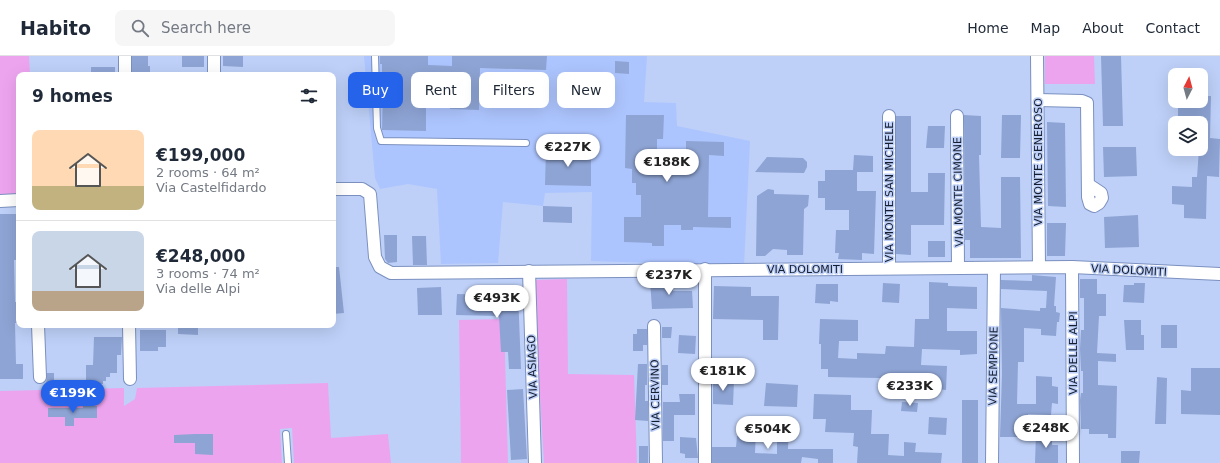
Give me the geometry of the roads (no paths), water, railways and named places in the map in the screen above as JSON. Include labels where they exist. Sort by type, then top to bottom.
[{"type":"street","points":[[125,56],[125,72]]},
{"type":"street","points":[[214,56],[214,72]]},
{"type":"street","name":"VIA MONTE GENEROSO","points":[[1037,56],[1039,267]]},
{"type":"street","points":[[1038,100],[1082,101],[1087,103],[1089,185]]},
{"type":"street","name":"VIA MONTE SAN MICHELE","points":[[889,116],[890,268]]},
{"type":"street","name":"VIA MONTE CIMONE","points":[[957,116],[958,268]]},
{"type":"street","name":"VIA DOLOMITI","points":[[336,189],[362,189],[370,194],[375,257],[380,267],[391,273],[1072,267],[1220,274]]},
{"type":"street","points":[[0,201],[16,200]]},
{"type":"street","name":"VIA DELLE ALPI","points":[[1072,267],[1073,463]]},
{"type":"street","name":"VIA SEMPIONE","points":[[992,463],[994,268]]},
{"type":"street","points":[[705,270],[705,463]]},
{"type":"street","name":"VIA ASIAGO","points":[[529,271],[535,463]]},
{"type":"street","name":"VIA CERVINO","points":[[654,326],[656,463]]},
{"type":"street","points":[[38,328],[40,377]]},
{"type":"street","points":[[129,328],[130,379]]},
{"type":"lane","points":[[375,56],[377,128],[381,141],[526,142]]},
{"type":"lane","points":[[286,434],[288,463]]}]
